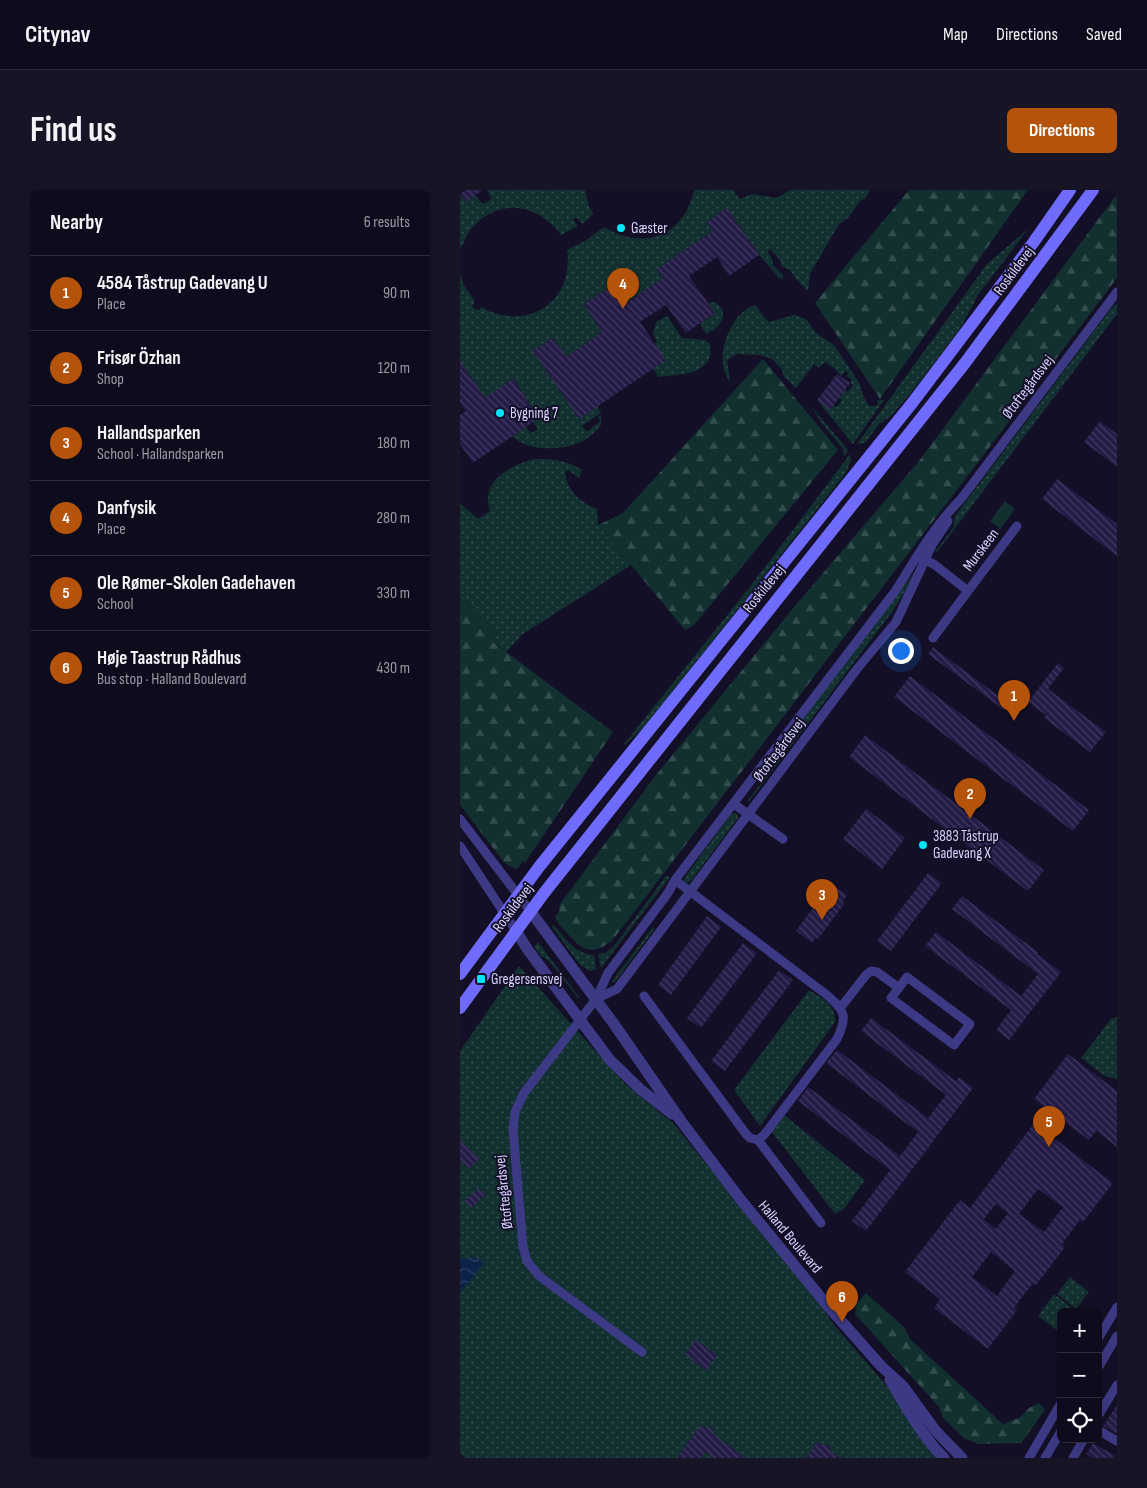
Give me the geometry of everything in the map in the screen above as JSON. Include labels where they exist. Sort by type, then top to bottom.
[{"type":"main road","name":"Roskildevej","points":[[460,974],[518,894],[913,402],[1033,243],[1070,190]]},
{"type":"main road","name":"Roskildevej","points":[[460,1008],[516,931],[652,756],[958,371],[1093,190]]},
{"type":"street","name":"Øtoftegårdsvej","points":[[642,1352],[539,1276],[527,1261],[523,1247],[513,1146],[515,1112],[524,1093],[596,1000],[606,977],[668,893],[675,880],[921,557],[957,509],[961,499],[1117,292]]},
{"type":"street","name":"Murskeen","points":[[933,638],[1017,526]]},
{"type":"street","name":"Øtoftegårdsvej","points":[[596,1000],[617,989],[857,669],[896,622],[921,557]]},
{"type":"street","name":"Murskeen","points":[[921,557],[935,565],[968,591]]},
{"type":"street","points":[[734,804],[783,839]]},
{"type":"street","points":[[460,819],[531,912]]},
{"type":"street","points":[[460,846],[516,931]]},
{"type":"street","points":[[675,880],[841,1007],[844,1017],[843,1027],[837,1039],[764,1135],[758,1140]]},
{"type":"street","name":"Halland Boulevard","points":[[531,912],[681,1121],[741,1200],[827,1305],[882,1366],[903,1386],[935,1430],[962,1458]]},
{"type":"street","name":"Halland Boulevard","points":[[516,931],[610,1060],[640,1089],[681,1121]]},
{"type":"street","points":[[841,1007],[866,974],[871,971],[877,972],[899,988]]},
{"type":"street","points":[[907,977],[970,1024],[954,1045],[891,998],[899,988],[907,977]]},
{"type":"street","points":[[644,996],[746,1134],[750,1138],[758,1140],[821,1223]]},
{"type":"street","points":[[1102,1332],[1117,1307]]},
{"type":"street","points":[[1102,1361],[1117,1336]]},
{"type":"street","name":"Halland Boulevard","points":[[882,1366],[920,1430],[930,1444],[944,1458]]},
{"type":"street","points":[[1102,1409],[1117,1385]]},
{"type":"street","points":[[1029,1458],[1057,1411]]},
{"type":"street","points":[[1102,1432],[1117,1441]]},
{"type":"street","points":[[1045,1458],[1057,1438]]},
{"type":"street","points":[[1072,1458],[1081,1443]]},
{"type":"green space","points":[[487,190],[585,190],[593,214],[582,224],[576,217],[573,219],[578,226],[561,235],[542,217],[531,211],[507,208],[484,217],[474,226],[460,249],[460,193],[475,195],[483,204],[491,198]]},
{"type":"green space","points":[[694,190],[733,190],[740,199],[752,194],[777,198],[790,190],[870,190],[866,198],[860,201],[848,218],[839,224],[810,274],[808,291],[790,270],[782,266],[780,260],[770,249],[768,252],[773,265],[783,275],[783,279],[779,278],[759,255],[727,208],[707,222],[713,231],[657,269],[663,278],[625,304],[613,285],[584,304],[602,332],[566,357],[553,338],[533,351],[597,406],[601,413],[582,426],[586,431],[600,421],[598,417],[601,415],[601,425],[583,441],[566,447],[536,447],[527,445],[512,436],[526,427],[531,433],[538,429],[533,422],[539,418],[514,380],[485,398],[460,361],[460,271],[463,284],[475,301],[472,306],[476,310],[480,310],[481,307],[498,314],[515,316],[530,314],[544,308],[555,298],[563,284],[567,268],[567,250],[585,241],[604,227],[633,238],[647,238],[660,235],[671,229],[681,219],[689,206]]},
{"type":"green space","points":[[909,190],[1028,190],[880,399],[815,303]]},
{"type":"green space","points":[[1117,194],[1117,278],[612,941],[598,949],[592,950],[582,947],[556,919],[560,904],[656,775],[794,607],[919,461]]},
{"type":"green space","points":[[1029,228],[978,295],[960,329],[910,394],[890,417],[879,424],[865,443],[857,444],[987,264]]},
{"type":"green space","points":[[715,302],[722,311],[722,320],[716,328],[706,334],[700,324],[714,314],[708,303]]},
{"type":"green space","points":[[1117,304],[1117,314],[937,552],[935,552],[953,528],[955,516],[1113,306]]},
{"type":"green space","points":[[755,305],[769,322],[794,315],[806,319],[816,333],[834,345],[860,384],[862,393],[869,406],[877,406],[877,400],[884,400],[853,444],[817,400],[837,407],[842,400],[839,398],[845,389],[848,392],[853,385],[850,383],[852,380],[847,376],[848,373],[845,371],[841,376],[825,362],[819,368],[814,364],[796,388],[784,377],[781,368],[772,359],[760,355],[736,354],[727,360],[730,381],[725,372],[723,361],[726,338],[738,317],[746,309]]},
{"type":"green space","points":[[667,316],[682,338],[705,340],[710,344],[710,354],[702,368],[685,374],[658,377],[653,368],[654,344],[657,342],[653,333],[656,322]]},
{"type":"green space","points":[[763,359],[838,450],[694,625],[685,630],[598,525],[623,513]]},
{"type":"green space","points":[[811,406],[848,450],[844,457],[843,449],[821,422]]},
{"type":"green space","points":[[850,454],[851,460],[846,473],[642,729],[625,745],[753,583]]},
{"type":"green space","points":[[535,459],[560,461],[582,470],[579,478],[568,470],[565,472],[568,485],[575,495],[597,509],[598,525],[631,565],[523,634],[506,652],[493,641],[496,632],[476,615],[464,598],[460,600],[460,503],[478,519],[490,511],[488,500],[489,491],[493,483],[508,470],[526,461]]},
{"type":"green space","points":[[1005,501],[1015,509],[1000,529],[990,521]]},
{"type":"green space","points":[[915,571],[892,612],[748,803],[748,800],[768,774],[777,753]]},
{"type":"green space","points":[[464,598],[476,615],[496,632],[493,642],[613,732],[525,863],[523,861],[517,869],[503,861],[460,805],[460,600]]},
{"type":"green space","points":[[735,813],[738,815],[738,818],[691,881],[687,883],[684,881],[731,814]]},
{"type":"green space","points":[[666,876],[670,877],[601,968],[598,954],[605,953],[614,946]]},
{"type":"green space","points":[[553,924],[581,952],[594,955],[596,969],[590,971],[580,965],[552,927]]},
{"type":"green space","points":[[653,927],[654,930],[614,983],[612,981]]},
{"type":"green space","points":[[538,942],[578,998],[549,961],[541,956],[534,947]]},
{"type":"green space","points":[[519,966],[625,1084],[673,1123],[822,1306],[830,1320],[896,1397],[942,1458],[460,1458],[460,1051]]},
{"type":"green space","points":[[809,990],[831,1006],[835,1022],[760,1126],[734,1090]]},
{"type":"green space","points":[[1117,1017],[1117,1079],[1105,1076],[1081,1058],[1111,1019]]},
{"type":"green space","points":[[784,1115],[865,1180],[844,1209],[835,1214],[772,1132]]},
{"type":"green space","points":[[1070,1277],[1089,1292],[1077,1308],[1057,1294]]},
{"type":"green space","points":[[866,1293],[904,1327],[911,1340],[1003,1424],[1019,1418],[1029,1408],[1039,1403],[1045,1410],[1021,1443],[978,1444],[964,1438],[943,1418],[939,1407],[855,1314],[856,1304]]},
{"type":"green space","points":[[1054,1294],[1072,1308],[1057,1308],[1057,1330],[1038,1316]]},
{"type":"water","points":[[475,1257],[484,1263],[460,1293],[460,1259]]},
{"type":"building","points":[[460,190],[483,190],[466,202]]},
{"type":"building","points":[[727,208],[759,255],[729,276],[717,257],[689,276],[715,313],[686,333],[666,305],[640,322],[666,360],[579,419],[533,351],[553,338],[566,357],[602,332],[584,304],[613,285],[625,304],[663,278],[657,269],[713,231],[707,222]]},
{"type":"building","name":"Bygning 7","points":[[460,361],[485,398],[513,379],[539,418],[473,463],[460,444],[460,415],[466,411],[460,403]]},
{"type":"building","points":[[837,374],[850,383],[830,410],[817,400]]},
{"type":"building","points":[[1100,421],[1117,434],[1117,467],[1084,442]]},
{"type":"building","points":[[1057,479],[1117,524],[1117,556],[1042,499]]},
{"type":"building","points":[[933,647],[1009,704],[1004,710],[928,654]]},
{"type":"building","points":[[1058,663],[1064,668],[1048,689],[1106,732],[1090,752],[1044,718],[1046,715],[1028,702]]},
{"type":"building","points":[[910,676],[1089,810],[1073,831],[894,697]]},
{"type":"building","points":[[865,735],[1044,870],[1028,891],[849,757]]},
{"type":"building","points":[[866,809],[905,838],[882,869],[843,839]]},
{"type":"building","points":[[928,873],[942,883],[891,951],[877,941]]},
{"type":"building","points":[[831,883],[847,895],[842,902],[844,904],[818,939],[816,937],[812,943],[796,931]]},
{"type":"building","points":[[962,896],[1038,952],[1037,954],[1061,972],[1009,1040],[996,1030],[1011,1010],[925,946],[936,932],[1021,996],[1038,974],[952,909]]},
{"type":"building","points":[[707,916],[721,927],[671,995],[658,985]]},
{"type":"building","points":[[743,943],[757,953],[701,1028],[687,1018]]},
{"type":"building","points":[[779,970],[793,980],[725,1071],[711,1061]]},
{"type":"building","points":[[871,1018],[956,1081],[959,1077],[973,1088],[866,1231],[852,1221],[890,1170],[798,1101],[808,1087],[900,1156],[918,1132],[826,1063],[837,1050],[928,1118],[946,1095],[861,1031]]},
{"type":"building","points":[[1068,1054],[1117,1091],[1117,1147],[1096,1131],[1089,1140],[1034,1099]]},
{"type":"building","points":[[1034,1123],[1113,1183],[1083,1222],[1080,1220],[1062,1244],[1065,1247],[1036,1285],[1033,1283],[1014,1308],[1017,1310],[988,1349],[934,1308],[940,1299],[905,1272],[960,1200],[970,1208]],"holes":[[[1038,1189],[1063,1207],[1044,1232],[1019,1214]],[[996,1204],[1008,1213],[996,1229],[984,1219]],[[991,1252],[1015,1271],[997,1296],[972,1277]]]},
{"type":"building","points":[[460,1140],[479,1159],[469,1169],[460,1160]]},
{"type":"building","points":[[479,1188],[485,1195],[471,1208],[465,1201]]},
{"type":"building","points":[[696,1340],[717,1355],[706,1370],[685,1354]]},
{"type":"building","points":[[1117,1405],[1117,1434],[1103,1426]]},
{"type":"building","points":[[701,1425],[706,1428],[713,1427],[713,1434],[745,1458],[714,1458],[706,1452],[700,1458],[677,1458]]},
{"type":"building","points":[[818,1442],[822,1445],[829,1445],[830,1451],[840,1458],[806,1458]]},
{"type":"building","points":[[1093,1443],[1117,1458],[1092,1458],[1086,1454]]},
{"type":"place","name":"Gæster","points":[[621,228]]},
{"type":"place","name":"Danfysik","points":[[623,309]]},
{"type":"place","name":"Bygning 7","points":[[500,413]]},
{"type":"place","name":"4584 Tåstrup Gadevang U","points":[[1014,721]]},
{"type":"place","name":"Frisør Özhan","points":[[970,819]]},
{"type":"place","name":"3883 Tåstrup Gadevang X","points":[[923,845]]},
{"type":"place","name":"Hallandsparken","points":[[822,920]]},
{"type":"place","name":"Gregersensvej","points":[[481,979]]},
{"type":"place","name":"Ole Rømer-Skolen Gadehaven","points":[[1049,1147]]},
{"type":"place","name":"Høje Taastrup Rådhus","points":[[842,1322]]}]
